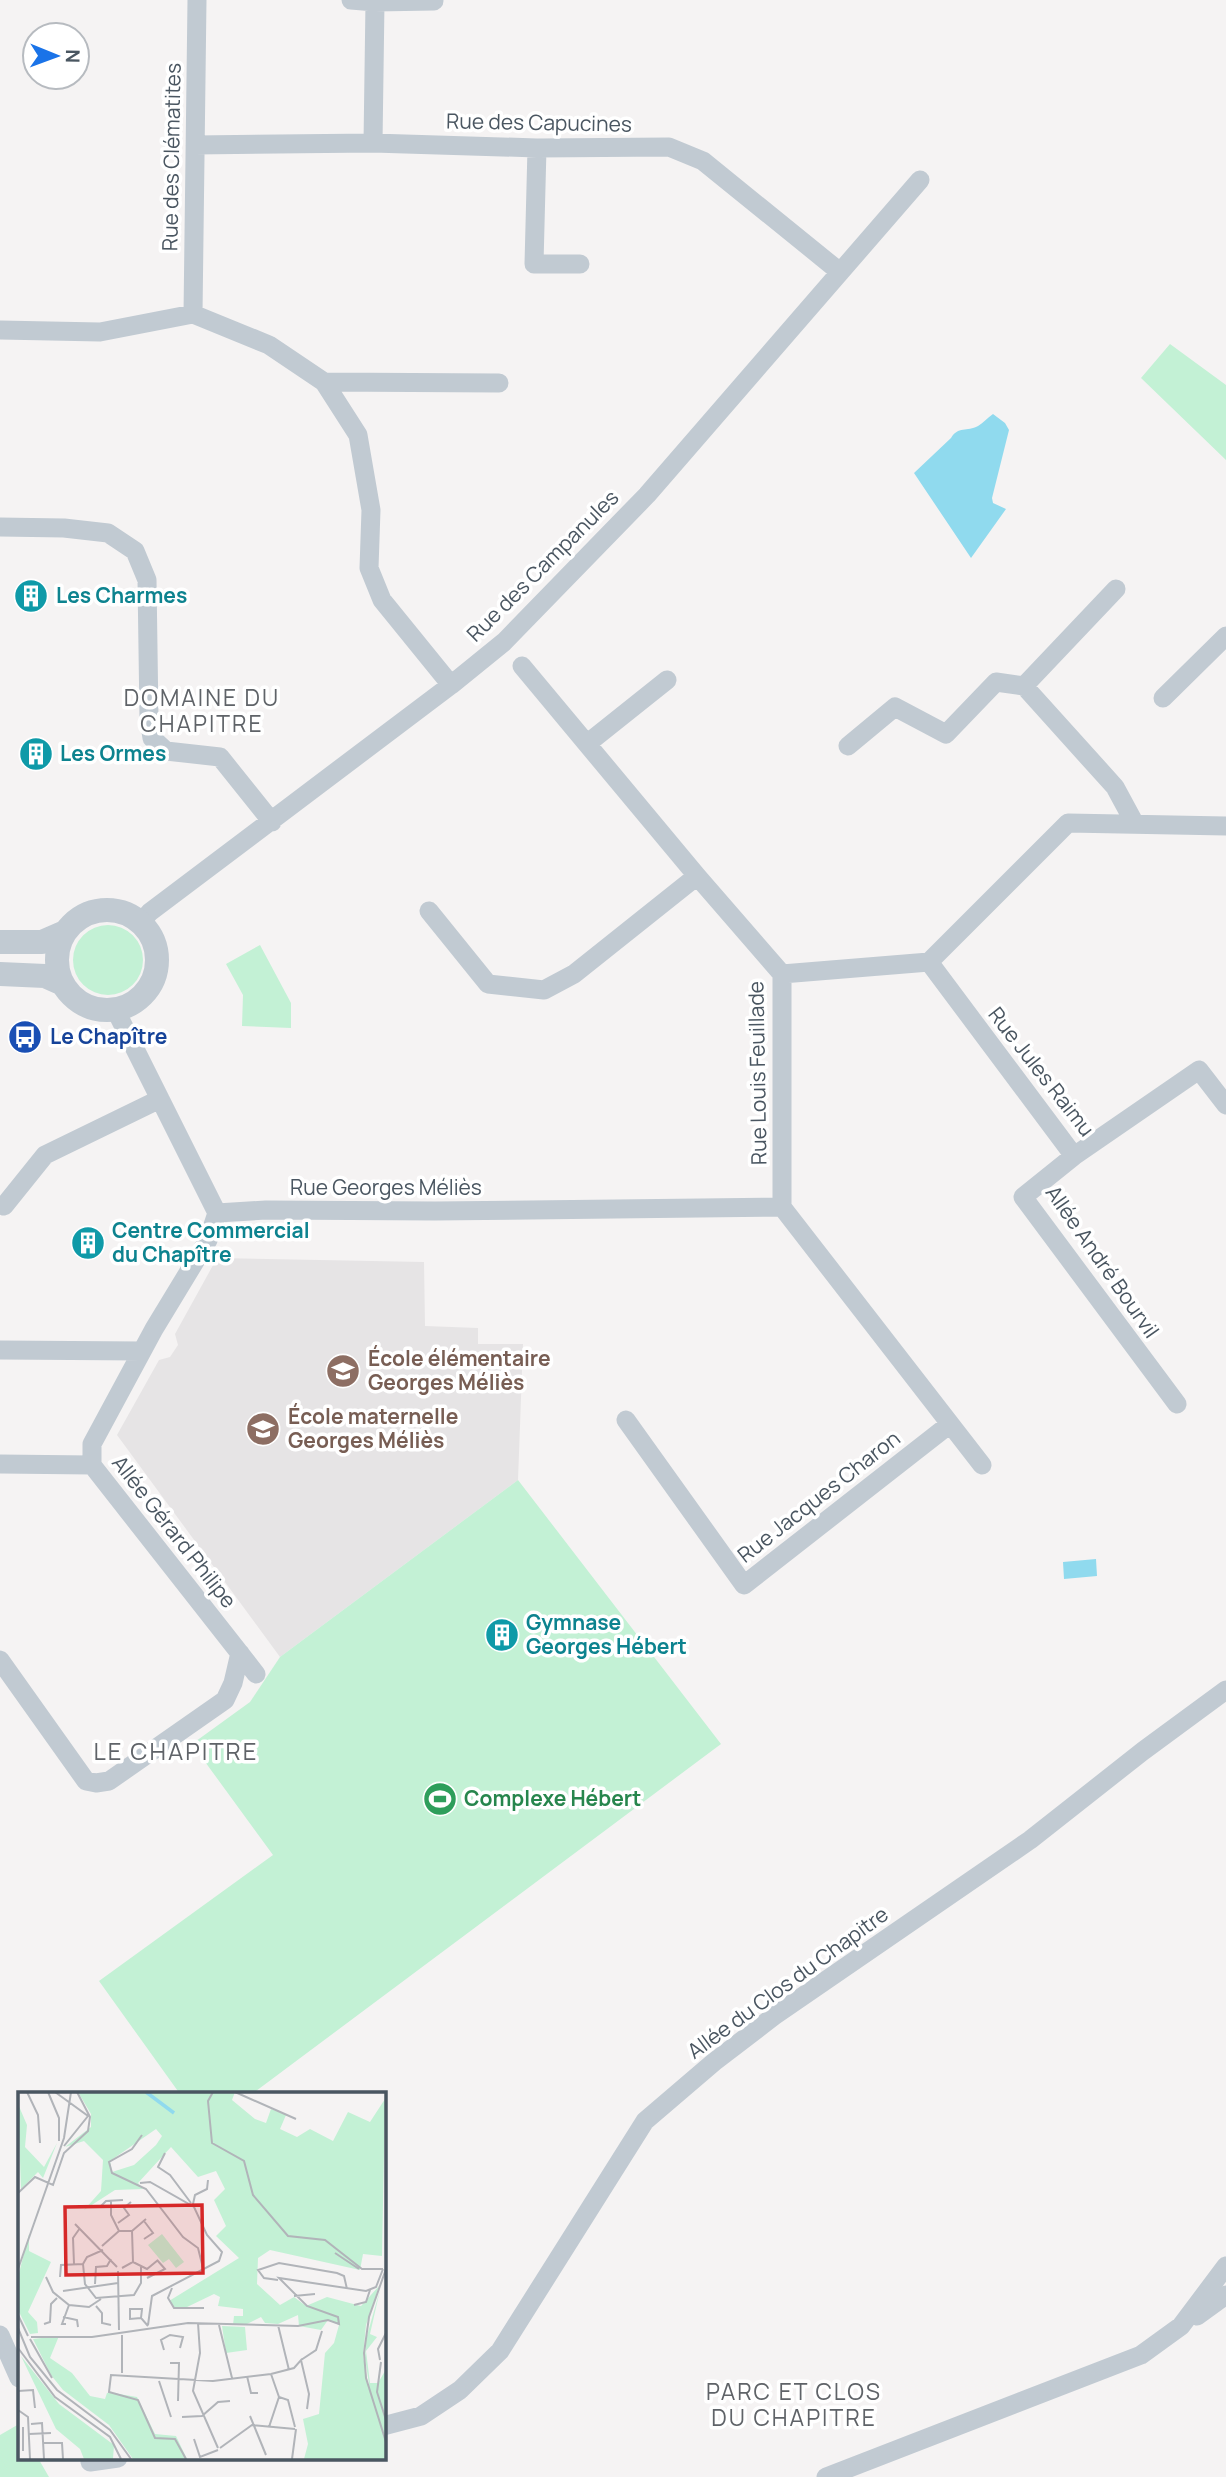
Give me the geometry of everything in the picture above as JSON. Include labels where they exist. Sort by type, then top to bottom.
[{"type":"street","name":"Rue des Clématites","points":[[193,314],[197,0]]},
{"type":"street","points":[[351,0],[434,1]]},
{"type":"street","points":[[373,143],[375,2]]},
{"type":"street","name":"Rue des Capucines","points":[[195,145],[373,143],[537,148],[669,147],[703,161],[840,272]]},
{"type":"street","points":[[537,148],[534,264],[580,264]]},
{"type":"street","name":"Rue des Campanules","points":[[141,922],[150,912],[272,822],[504,642],[647,495],[920,180]]},
{"type":"street","points":[[0,330],[100,332],[193,314],[269,345],[324,382],[358,435],[371,510],[369,568],[382,600],[451,685]]},
{"type":"street","points":[[324,382],[499,383]]},
{"type":"street","points":[[0,527],[64,528],[108,533],[135,551],[147,580],[149,718],[152,738],[166,751],[220,757],[272,822]]},
{"type":"street","points":[[1024,686],[1116,589]]},
{"type":"street","points":[[1163,698],[1225,640]]},
{"type":"street","name":"Rue Louis Feuillade","points":[[522,666],[782,974],[782,1207]]},
{"type":"street","points":[[588,743],[667,680]]},
{"type":"street","points":[[848,746],[895,707],[946,734],[996,681],[1024,686],[1115,787],[1135,824]]},
{"type":"street","points":[[782,974],[929,962],[1068,823],[1226,826]]},
{"type":"street","points":[[429,911],[488,984],[544,990],[574,974],[697,876]]},
{"type":"street","points":[[109,909],[126,913],[141,922],[152,937],[157,956],[155,974],[146,991],[132,1003],[115,1009],[89,1006],[75,998],[63,984],[58,967],[58,949],[65,932],[77,919],[92,912],[109,909]]},
{"type":"street","points":[[0,942],[42,942],[65,932]]},
{"type":"street","name":"Rue Jules Raimu","points":[[929,962],[1073,1156],[1199,1070],[1226,1105]]},
{"type":"street","points":[[0,974],[45,976],[63,984]]},
{"type":"street","points":[[115,1009],[217,1213]]},
{"type":"street","points":[[4,1206],[45,1154],[160,1099]]},
{"type":"street","name":"Allée André Bourvil","points":[[1073,1156],[1023,1197],[1177,1404]]},
{"type":"street","points":[[782,1207],[982,1465]]},
{"type":"street","name":"Rue Georges Méliès","points":[[217,1213],[266,1210],[435,1212],[782,1207]]},
{"type":"street","name":"Allée Gérard Philipe","points":[[217,1213],[208,1240],[142,1351],[92,1444],[92,1465],[256,1674]]},
{"type":"street","points":[[0,1350],[142,1351]]},
{"type":"street","name":"Rue Jacques Charon","points":[[626,1420],[744,1585],[950,1424]]},
{"type":"street","points":[[0,1464],[92,1465]]},
{"type":"street","points":[[0,1660],[86,1781],[96,1783],[109,1781],[225,1700],[233,1684],[240,1653]]},
{"type":"street","name":"Allée du Clos du Chapitre","points":[[385,2425],[421,2416],[460,2390],[500,2351],[645,2121],[714,2062],[774,2016],[1030,1840],[1226,1690]]},
{"type":"street","points":[[1181,2326],[1226,2266]]},
{"type":"street","points":[[826,2477],[1140,2355],[1226,2295]]},
{"type":"street","points":[[1206,2309],[1226,2307]]},
{"type":"street","points":[[0,2335],[18,2376]]},
{"type":"street","points":[[90,2466],[111,2460]]},
{"type":"shaded area","points":[[217,1258],[424,1262],[425,1326],[478,1328],[478,1344],[523,1344],[518,1480],[280,1657],[117,1435],[159,1360],[170,1357],[178,1345],[175,1334]]},
{"type":"green space","points":[[1170,344],[1226,385],[1226,460],[1141,378]]},
{"type":"green space","points":[[101,925],[115,925],[128,931],[137,940],[143,960],[141,973],[133,985],[115,995],[101,995],[88,989],[79,980],[73,967],[73,953],[79,940],[88,931]]},
{"type":"green space","points":[[260,945],[291,1003],[291,1028],[242,1026],[243,995],[226,964]]},
{"type":"green space","name":"Complexe Hébert","points":[[518,1480],[721,1744],[255,2092],[179,2092],[99,1981],[273,1855],[192,1744],[250,1702],[280,1657]]},
{"type":"green space","points":[[18,2425],[18,2460],[39,2460],[49,2477],[0,2477],[0,2435]]},
{"type":"water","points":[[993,414],[1005,423],[1009,430],[992,498],[993,503],[1006,509],[971,558],[914,473],[957,432],[978,426]]},
{"type":"water","points":[[1096,1559],[1097,1576],[1064,1579],[1063,1562]]},
{"type":"place","name":"Les Charmes","points":[[31,596]]},
{"type":"place","name":"Les Ormes","points":[[36,754]]},
{"type":"place","name":"Le Chapître","points":[[25,1037]]},
{"type":"place","name":"Centre Commercial du Chapître","points":[[88,1243]]},
{"type":"place","name":"École élémentaire Georges Méliès","points":[[343,1371]]},
{"type":"place","name":"École maternelle Georges Méliès","points":[[263,1429]]},
{"type":"place","name":"Gymnase Georges Hébert","points":[[502,1635]]},
{"type":"place","name":"Complexe Hébert","points":[[440,1799]]},
{"type":"district","name":"DOMAINE DU CHAPITRE","points":[[202,711]]},
{"type":"district","name":"LE CHAPITRE","points":[[176,1752]]},
{"type":"district","name":"PARC ET CLOS DU CHAPITRE","points":[[794,2405]]}]
